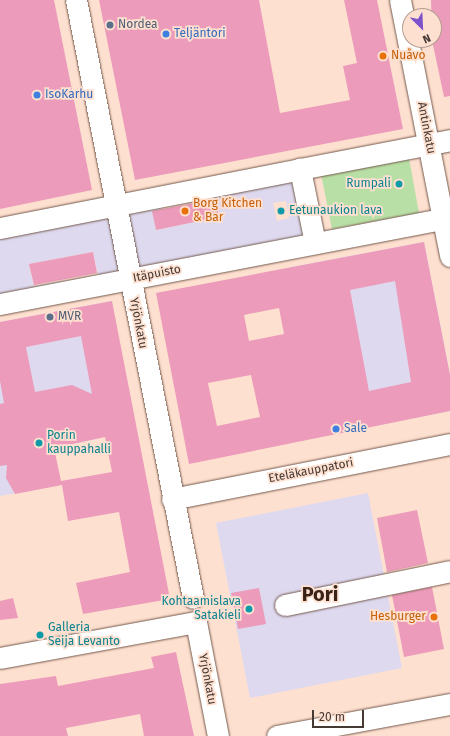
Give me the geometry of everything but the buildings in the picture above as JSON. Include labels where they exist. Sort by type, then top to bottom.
[{"type":"street","name":"Yrjönkatu","points":[[76,0],[172,499],[193,598]]},
{"type":"street","name":"Antinkatu","points":[[400,0],[429,144],[446,217],[450,256]]},
{"type":"street","points":[[0,228],[450,140]]},
{"type":"street","points":[[300,169],[314,243]]},
{"type":"street","name":"Itäpuisto","points":[[0,304],[446,217]]},
{"type":"street","name":"Eteläkauppatori","points":[[172,499],[450,444]]},
{"type":"street","points":[[284,605],[450,571]]},
{"type":"street","name":"Yrjönkatu","points":[[0,658],[196,622],[218,736]]},
{"type":"street","points":[[277,736],[450,704]]},
{"type":"shaded area","points":[[294,170],[308,244],[0,304],[0,228]],"holes":[[[206,195],[207,201],[216,199],[219,217],[156,230],[153,211],[161,209],[160,203]],[[286,201],[289,218],[277,221],[273,203]],[[93,252],[98,275],[34,286],[29,264]]]},
{"type":"shaded area","points":[[424,242],[450,375],[450,411],[323,436],[291,267]]},
{"type":"shaded area","points":[[112,301],[100,438],[54,448],[39,489],[0,496],[0,322]]},
{"type":"shaded area","points":[[368,493],[402,668],[250,698],[216,523]]},
{"type":"green space","points":[[409,158],[419,213],[332,229],[321,174]]},
{"type":"place","name":"Nordea","points":[[110,25]]},
{"type":"place","name":"Teljäntori","points":[[166,34]]},
{"type":"place","name":"Nuåvo","points":[[383,56]]},
{"type":"place","name":"IsoKarhu","points":[[37,95]]},
{"type":"place","name":"Rumpali","points":[[399,184]]},
{"type":"place","name":"Borg Kitchen & Bar","points":[[185,211]]},
{"type":"place","name":"Eetunaukion lava","points":[[281,211]]},
{"type":"place","name":"MVR","points":[[50,317]]},
{"type":"place","name":"Sale","points":[[336,429]]},
{"type":"place","name":"Porin kauppahalli","points":[[39,443]]},
{"type":"place","name":"Kohtaamislava Satakieli","points":[[249,609]]},
{"type":"place","name":"Hesburger","points":[[434,617]]},
{"type":"place","name":"Galleria Seija Levanto","points":[[40,635]]},
{"type":"district","name":"Pori","points":[[320,594]]}]
